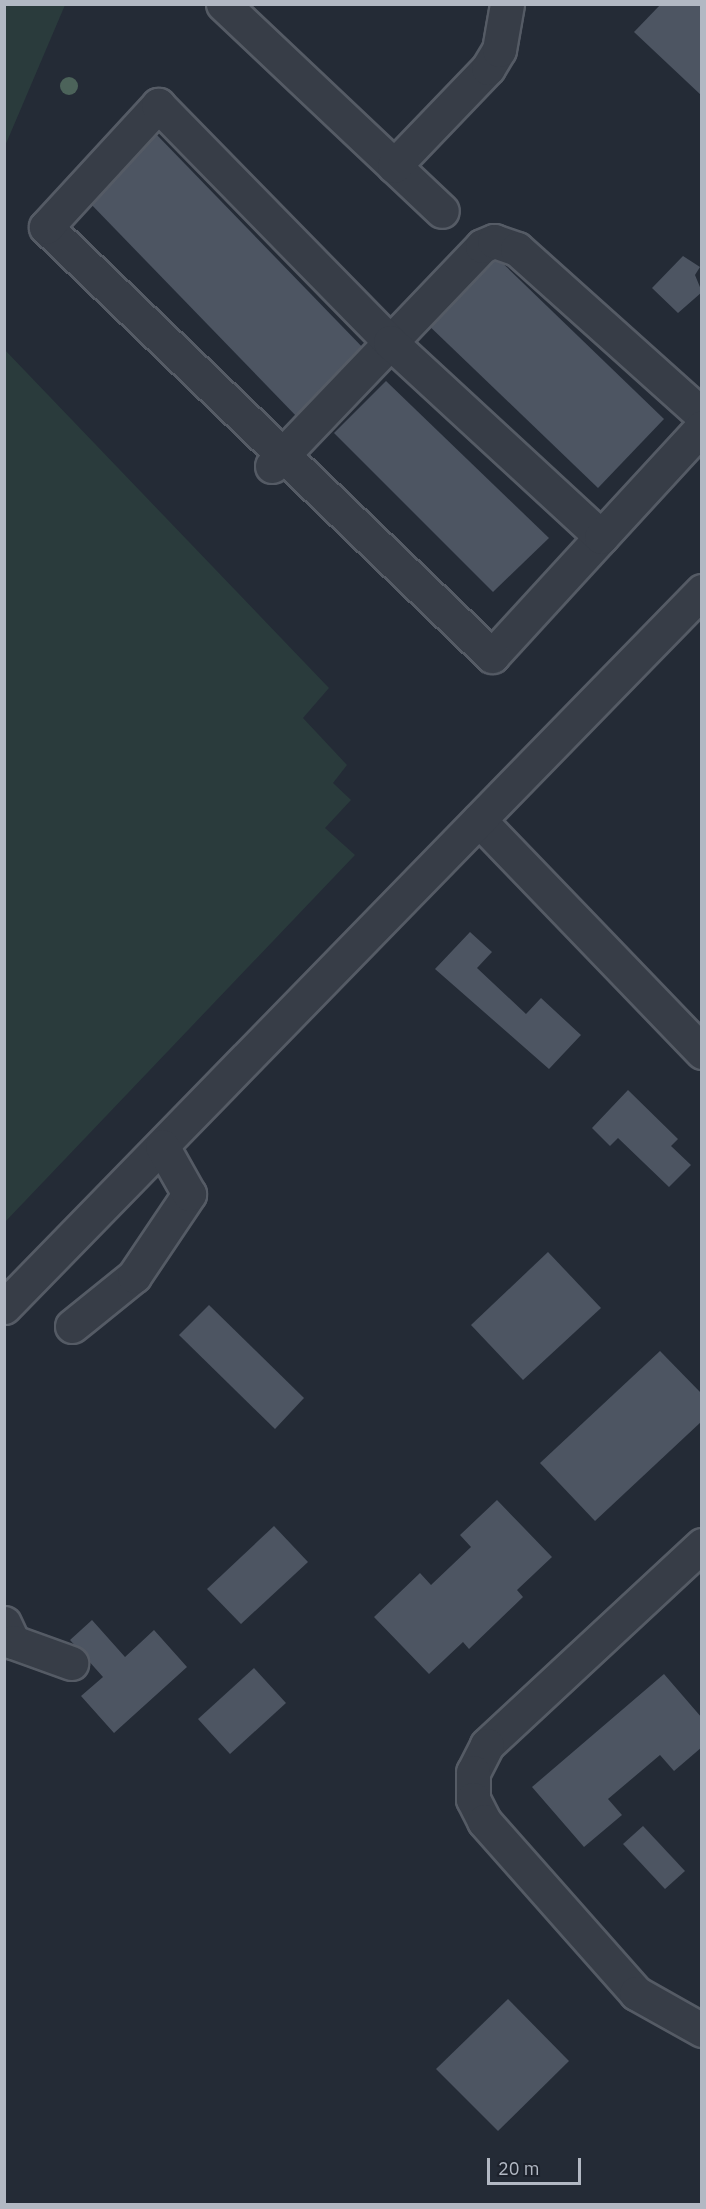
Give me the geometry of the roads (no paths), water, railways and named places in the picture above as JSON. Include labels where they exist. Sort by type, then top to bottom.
[{"type":"lane","points":[[223,4],[442,211]]},
{"type":"lane","points":[[394,166],[488,68],[499,51],[507,4]]},
{"type":"lane","points":[[601,537],[390,342],[158,105],[46,226],[278,459],[492,656],[702,427]]},
{"type":"lane","points":[[278,459],[482,246],[506,242],[702,415]]},
{"type":"lane","points":[[4,1307],[702,591]]},
{"type":"lane","points":[[479,819],[702,1052]]},
{"type":"lane","points":[[72,1326],[134,1276],[189,1194],[162,1146]]},
{"type":"lane","points":[[702,1545],[487,1745],[473,1772],[473,1799],[484,1821],[636,1994],[702,2030]]},
{"type":"lane","points":[[4,1623],[13,1642],[70,1664]]}]
